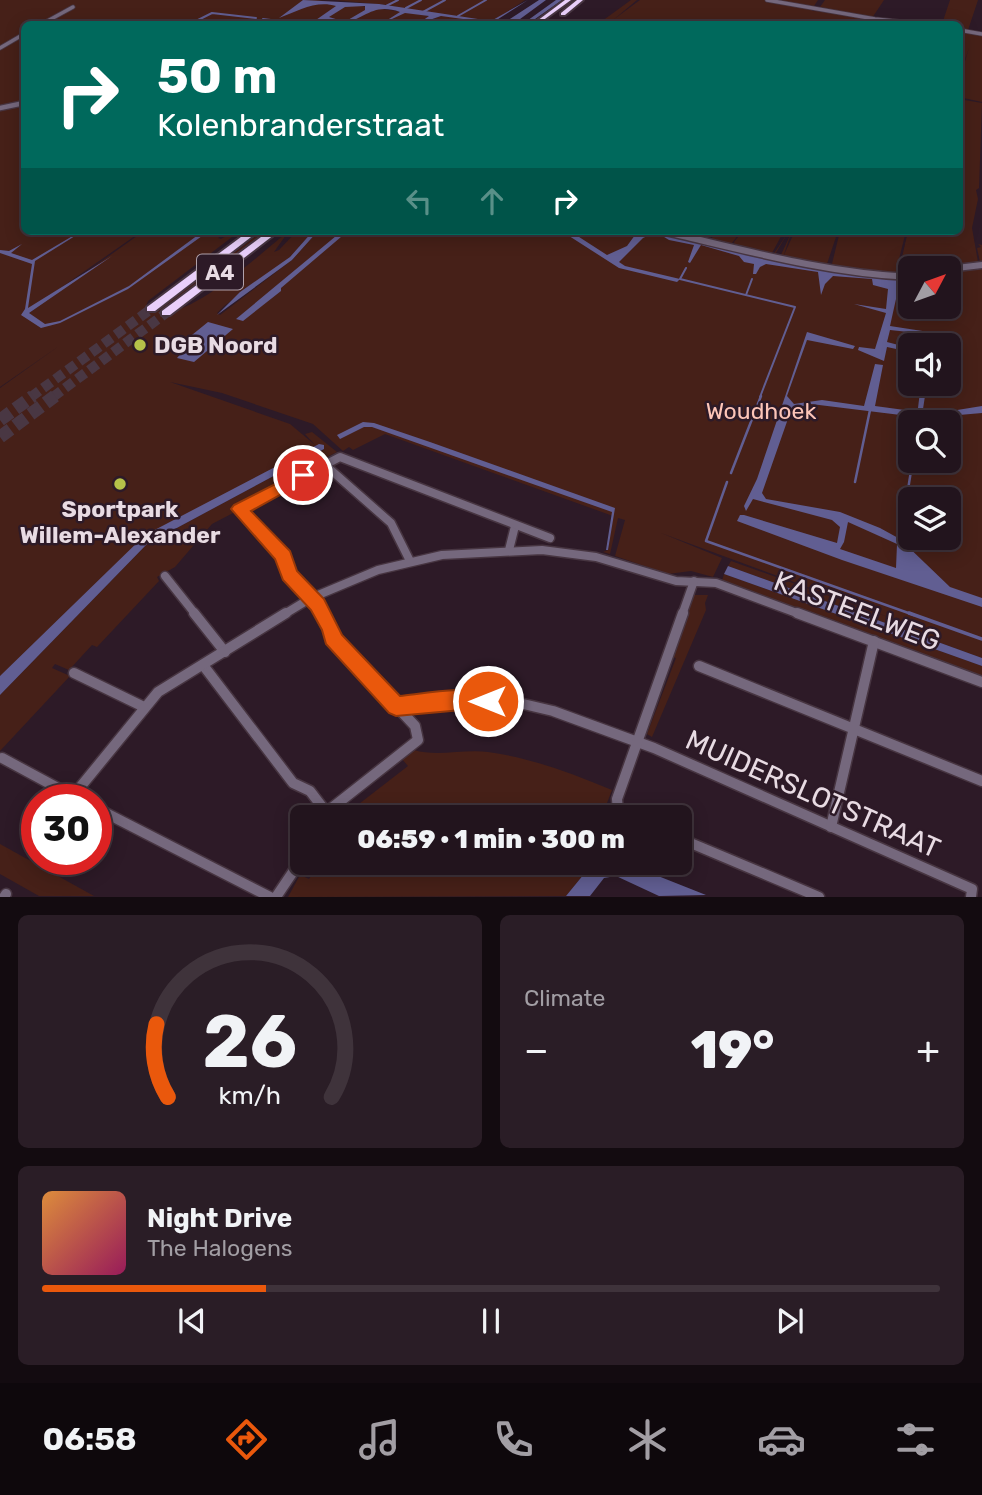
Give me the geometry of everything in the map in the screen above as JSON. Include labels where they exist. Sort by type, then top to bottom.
[{"type":"highway","points":[[539,21],[568,0]]},
{"type":"highway","points":[[552,21],[580,0]]},
{"type":"highway","name":"A4","points":[[242,235],[149,308],[249,235]]},
{"type":"highway","name":"A4","points":[[166,313],[270,235]]},
{"type":"street","points":[[767,0],[896,21]]},
{"type":"street","points":[[47,21],[73,7]]},
{"type":"street","points":[[963,31],[982,34]]},
{"type":"street","points":[[0,48],[21,36]]},
{"type":"street","points":[[0,108],[21,104]]},
{"type":"street","points":[[679,235],[821,268],[898,276]]},
{"type":"street","points":[[961,267],[982,265]]},
{"type":"street","points":[[340,805],[418,740],[415,726],[333,638],[332,630],[311,598],[289,575],[283,556],[240,509],[342,455],[550,538]]},
{"type":"street","points":[[324,464],[391,523],[410,561]]},
{"type":"street","points":[[509,550],[515,526]]},
{"type":"street","name":"KASTEELWEG","points":[[86,784],[158,692],[311,598],[353,579],[410,561],[442,555],[509,550],[571,552],[636,567],[676,581],[716,583],[982,682]]},
{"type":"street","points":[[165,576],[225,652]]},
{"type":"street","points":[[617,805],[617,799],[694,581]]},
{"type":"street","points":[[831,827],[874,641]]},
{"type":"street","points":[[203,665],[293,783],[310,791],[321,805]]},
{"type":"street","points":[[699,666],[982,781]]},
{"type":"street","points":[[74,673],[144,707]]},
{"type":"street","name":"MUIDERSLOTSTRAAT","points":[[396,706],[479,699],[519,704],[575,718],[637,741],[971,892]]},
{"type":"street","points":[[2,758],[50,784]]},
{"type":"street","points":[[112,816],[270,897]]},
{"type":"street","points":[[692,844],[819,897]]},
{"type":"street","points":[[276,897],[291,875]]},
{"type":"green space","name":"Woudhoek","points":[[0,0],[317,0],[433,16],[424,21],[21,21],[21,235],[136,235],[32,308],[28,308],[29,313],[138,235],[223,235],[218,238],[221,239],[235,235],[148,301],[146,306],[155,311],[258,235],[263,235],[159,311],[172,311],[188,306],[224,284],[284,235],[274,252],[293,235],[309,235],[290,257],[224,306],[217,313],[220,315],[292,260],[314,235],[668,235],[829,272],[898,280],[898,319],[961,319],[961,271],[982,268],[982,658],[728,566],[731,561],[899,621],[661,533],[722,558],[713,577],[691,571],[668,574],[615,556],[625,520],[618,518],[610,554],[603,552],[608,550],[613,516],[385,434],[353,450],[349,447],[343,451],[313,424],[222,393],[170,382],[290,424],[315,445],[305,434],[312,432],[337,452],[233,505],[235,512],[212,524],[175,567],[157,577],[159,581],[97,647],[92,645],[69,670],[55,664],[52,668],[70,676],[0,751],[0,695],[147,544],[324,449],[324,445],[155,530],[0,677],[0,388],[59,346],[0,387]]},
{"type":"green space","points":[[334,0],[525,0],[494,21],[428,21],[441,16],[387,5]]},
{"type":"green space","points":[[631,0],[637,0],[613,20],[640,0],[818,0],[814,6],[808,6],[813,8],[812,11],[844,12],[820,7],[825,0],[884,0],[872,18],[897,21],[602,21]]},
{"type":"green space","points":[[950,0],[978,0],[968,30],[963,29],[963,21],[943,21]]},
{"type":"green space","points":[[963,31],[982,34],[982,102],[963,98],[963,68],[969,48],[963,65]]},
{"type":"green space","points":[[963,100],[982,103],[979,188],[976,190],[978,199],[972,228],[978,262],[977,248],[981,247],[978,244],[982,245],[982,264],[961,267],[961,256],[902,256],[907,235],[963,235]]},
{"type":"green space","points":[[711,235],[709,241],[712,241],[714,235],[738,235],[727,245],[735,247],[734,242],[740,235],[782,235],[772,253],[760,252],[773,255],[787,235],[774,256],[708,241]]},
{"type":"green space","points":[[790,235],[783,257],[793,235],[837,235],[827,264],[822,266],[831,268],[839,235],[905,235],[895,275],[898,276],[824,269],[780,257]]},
{"type":"green space","points":[[724,574],[982,666],[982,678],[722,581]]},
{"type":"green space","points":[[694,595],[708,595],[706,610],[652,737],[647,734],[676,658],[672,657]]},
{"type":"green space","points":[[414,750],[431,753],[488,752],[551,767],[612,790],[607,803],[609,805],[358,805],[408,766],[402,759]]},
{"type":"green space","points":[[0,844],[21,856],[21,875],[56,875],[94,896],[39,896],[0,874]]},
{"type":"green space","points":[[300,875],[309,879],[312,875],[583,875],[566,896],[288,897]]},
{"type":"shaded area","points":[[303,0],[379,4],[491,21],[441,16],[422,21],[429,16],[405,13],[386,21],[400,12],[382,9],[346,21],[365,10],[365,6],[345,7],[329,17],[338,21],[314,21],[336,6],[321,4],[279,18]]},
{"type":"shaded area","points":[[528,0],[495,21],[491,21]]},
{"type":"shaded area","points":[[539,0],[546,0],[517,21],[507,21]]},
{"type":"shaded area","points":[[556,0],[562,0],[532,21],[527,21]]},
{"type":"shaded area","points":[[77,235],[35,261],[28,308],[112,256],[29,313],[45,324],[60,321],[129,286],[198,235],[203,235],[128,289],[60,323],[41,328],[21,315],[25,309],[32,264],[0,253],[0,250],[9,251],[22,244],[11,253],[32,260]]},
{"type":"shaded area","points":[[309,235],[314,235],[292,260],[217,315],[240,292],[290,257]]},
{"type":"shaded area","points":[[337,235],[343,235],[243,321],[236,319]]},
{"type":"shaded area","points":[[568,235],[576,235],[607,255],[627,246],[635,235],[650,235],[619,262],[625,266],[680,279],[677,282],[619,268]]},
{"type":"shaded area","points":[[661,235],[672,235],[811,269],[898,279],[890,326],[931,333],[890,330],[887,342],[898,345],[898,349],[887,347],[884,361],[858,350],[859,347],[875,349],[886,313],[854,304],[886,309],[888,289],[873,285],[872,279],[833,276],[825,284],[821,295],[818,272],[766,264],[753,274],[754,264],[744,262],[739,256],[701,245],[690,263],[688,262],[694,245],[669,240]]},
{"type":"shaded area","points":[[208,322],[233,329],[194,362],[177,358],[192,341],[187,339]]},
{"type":"shaded area","points":[[807,332],[855,346],[853,349],[807,340],[787,396],[794,404],[822,400],[864,406],[875,364],[883,365],[875,406],[905,410],[898,410],[898,415],[811,404],[796,408],[790,413],[762,493],[766,499],[840,512],[880,528],[898,538],[898,550],[911,550],[950,587],[982,598],[982,607],[737,521],[740,515],[744,515],[837,543],[840,527],[832,520],[753,499],[746,511],[744,506],[757,479]],"holes":[[[848,522],[897,544],[896,568],[840,549]]]},
{"type":"shaded area","points":[[919,396],[925,396],[923,409],[937,410],[914,410],[918,408]]},
{"type":"shaded area","points":[[982,406],[982,413],[961,415],[961,410],[957,410]]},
{"type":"shaded area","points":[[363,422],[374,423],[430,442],[615,508],[608,550],[612,512],[372,427],[364,427],[340,439],[337,435]]},
{"type":"shaded area","points":[[319,444],[324,445],[324,449],[147,544],[0,695],[0,676],[145,535]]},
{"type":"shaded area","points":[[728,566],[982,658],[982,666],[724,574]]},
{"type":"shaded area","points":[[583,875],[656,875],[706,895],[659,896],[616,876],[604,878],[590,896],[566,896]]},
{"type":"waterway","points":[[386,6],[398,0]]},
{"type":"waterway","points":[[406,8],[421,0]]},
{"type":"waterway","points":[[423,12],[445,0]]},
{"type":"waterway","points":[[458,16],[486,0]]},
{"type":"waterway","points":[[196,21],[212,13],[256,18]]},
{"type":"waterway","points":[[263,19],[279,21]]},
{"type":"waterway","points":[[686,268],[680,279],[795,307],[760,397]]},
{"type":"waterway","points":[[746,295],[752,279]]},
{"type":"waterway","points":[[731,473],[761,396]]},
{"type":"waterway","points":[[855,482],[870,410]]},
{"type":"waterway","points":[[908,487],[911,473]]},
{"type":"waterway","points":[[727,482],[706,541],[914,615]]},
{"type":"waterway","points":[[909,613],[982,639]]},
{"type":"tunnel","points":[[31,397],[151,309]]},
{"type":"tunnel","points":[[53,397],[166,313]]},
{"type":"tunnel","points":[[0,420],[33,396]]},
{"type":"tunnel","points":[[0,437],[55,396]]},
{"type":"place","name":"DGB Noord","points":[[140,345]]},
{"type":"place","name":"Sportpark Willem-Alexander","points":[[120,484]]},
{"type":"route","points":[[303,475],[240,509],[283,556],[289,575],[318,604],[332,630],[333,638],[396,706],[440,701],[488,701]]}]
